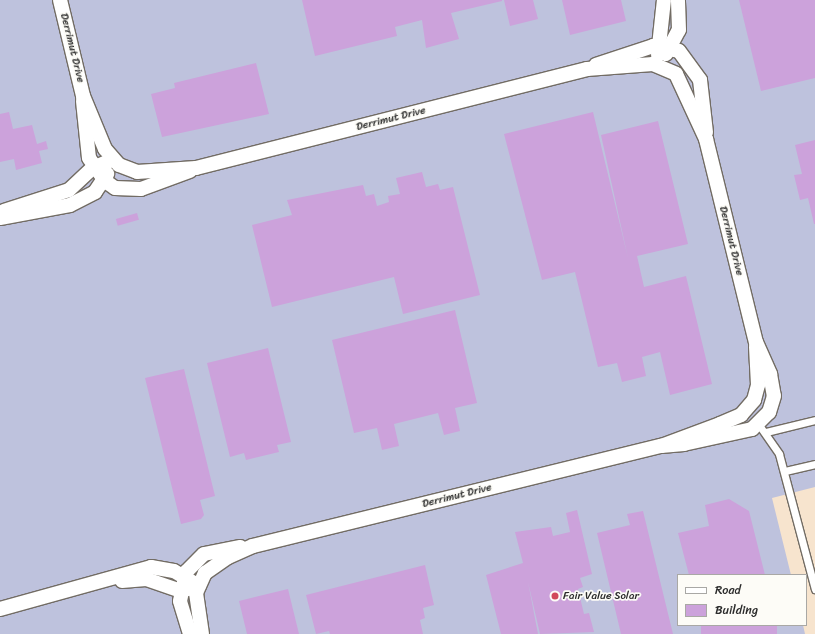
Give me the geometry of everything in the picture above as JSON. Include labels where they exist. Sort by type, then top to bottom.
[{"type":"street","name":"Derrimut Drive","points":[[60,0],[84,96],[112,160],[137,172],[196,168]]},
{"type":"street","points":[[664,0],[664,46]]},
{"type":"street","points":[[657,65],[664,46],[679,24],[678,0]]},
{"type":"street","name":"Derrimut Drive","points":[[84,96],[83,124],[93,168],[105,181],[115,188],[141,189],[196,168],[587,69],[621,54],[664,46],[687,58],[700,80],[705,106],[706,139]]},
{"type":"street","name":"Derrimut Drive","points":[[190,634],[180,591],[184,576],[194,560],[204,554],[253,546],[661,446],[743,433],[763,428],[774,396],[770,374],[756,342],[706,139],[682,82],[669,69],[657,65],[587,69]]},
{"type":"street","points":[[0,213],[69,190],[93,168],[112,160]]},
{"type":"street","points":[[0,218],[70,205],[90,196],[105,181],[112,160]]},
{"type":"street","name":"Derrimut Drive","points":[[661,446],[746,412],[757,391],[756,342]]},
{"type":"street","points":[[746,412],[763,428]]},
{"type":"street","name":"Derrimut Drive","points":[[198,586],[214,565],[253,546]]},
{"type":"street","points":[[0,609],[113,580],[151,567],[184,576],[198,586]]},
{"type":"street","points":[[113,580],[146,578],[180,591],[198,586]]},
{"type":"street","points":[[198,586],[196,602],[202,634]]},
{"type":"lane","points":[[815,420],[763,428],[785,471],[815,589]]},
{"type":"lane","points":[[785,471],[815,464]]},
{"type":"shaded area","points":[[0,0],[815,0],[815,487],[772,498],[791,574],[677,574],[677,626],[803,626],[805,634],[0,634]]},
{"type":"building","points":[[302,0],[502,1],[451,13],[459,39],[426,48],[422,20],[395,27],[397,36],[315,56]]},
{"type":"building","points":[[504,0],[533,0],[538,19],[510,26]]},
{"type":"building","points":[[562,0],[621,0],[626,21],[570,35]]},
{"type":"building","points":[[739,0],[815,0],[815,78],[761,91]]},
{"type":"building","points":[[256,63],[269,114],[162,137],[151,94],[175,88],[174,83]]},
{"type":"building","points":[[9,112],[13,129],[32,125],[37,144],[46,141],[48,149],[39,151],[42,163],[16,170],[14,159],[0,162],[0,114]]},
{"type":"building","points":[[593,112],[628,258],[601,135],[658,121],[688,244],[637,256],[644,287],[686,276],[712,384],[670,395],[660,352],[642,357],[646,376],[622,382],[617,363],[598,367],[575,272],[542,280],[504,134]]},
{"type":"building","points":[[815,140],[814,224],[808,198],[800,200],[794,175],[802,174],[795,145]]},
{"type":"building","points":[[422,172],[426,187],[438,184],[440,190],[453,187],[480,295],[403,314],[394,277],[272,307],[252,225],[292,215],[287,200],[363,185],[366,196],[374,194],[377,206],[389,202],[388,196],[400,194],[396,178]]},
{"type":"building","points":[[137,213],[139,220],[118,226],[116,219]]},
{"type":"building","points":[[455,310],[477,403],[455,408],[460,431],[444,435],[438,413],[394,424],[399,446],[382,450],[377,428],[354,433],[332,340]]},
{"type":"building","points":[[268,348],[291,442],[277,445],[279,452],[246,460],[244,453],[230,457],[207,363]]},
{"type":"building","points":[[184,369],[215,496],[200,500],[204,515],[201,519],[181,524],[145,378]]},
{"type":"building","points":[[729,499],[749,511],[765,574],[689,574],[678,533],[709,526],[705,505]]},
{"type":"building","points":[[577,510],[592,574],[580,578],[583,587],[578,589],[584,614],[589,613],[594,632],[540,634],[528,582],[538,634],[501,634],[486,575],[523,563],[515,532],[551,527],[553,536],[570,532],[566,513]]},
{"type":"building","points":[[643,511],[673,634],[621,634],[597,533],[630,525],[627,514]]},
{"type":"building","points":[[425,565],[434,605],[423,608],[425,618],[420,620],[423,634],[330,634],[329,631],[316,634],[306,595]]},
{"type":"building","points":[[288,589],[299,634],[247,634],[239,601]]},
{"type":"building","points":[[701,626],[777,626],[777,634],[701,634]]},
{"type":"place","name":"Fair Value Solar","points":[[555,596]]}]
